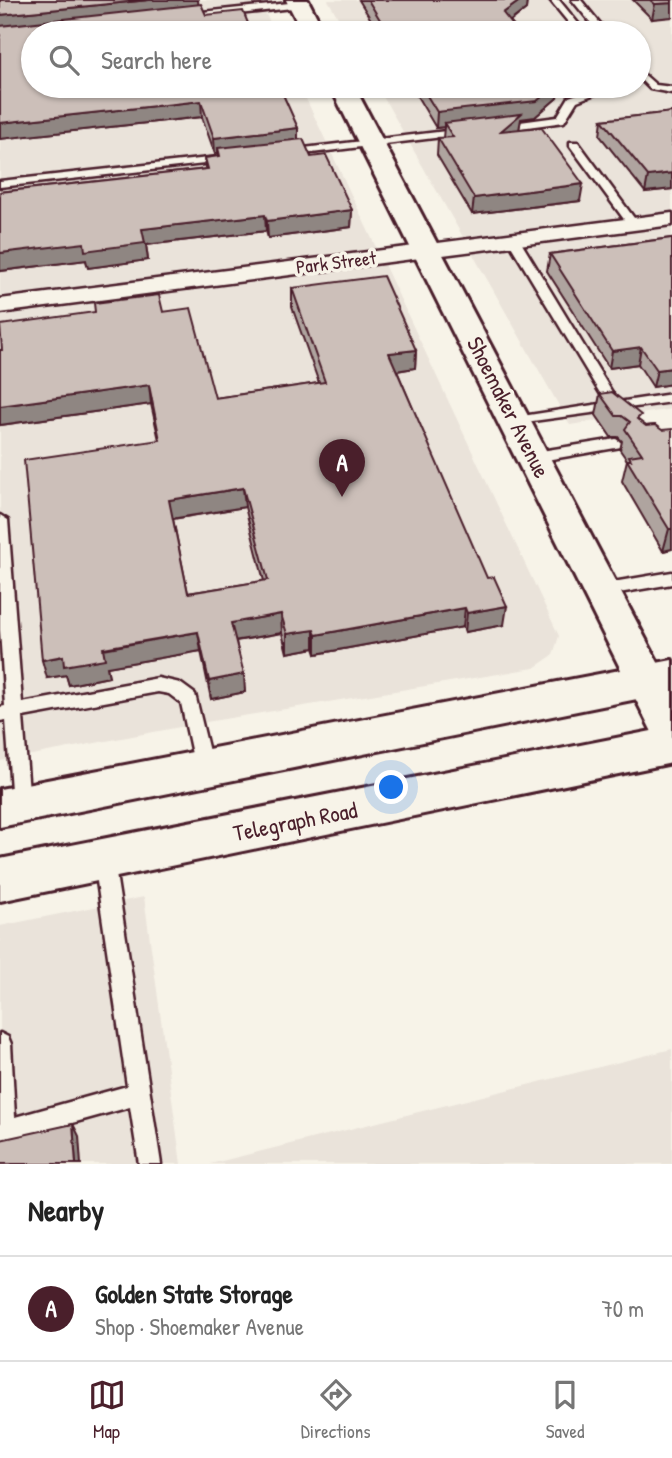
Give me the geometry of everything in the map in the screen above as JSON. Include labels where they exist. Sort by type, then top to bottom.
[{"type":"main road","points":[[298,2],[308,21]]},
{"type":"main road","name":"Shoemaker Avenue","points":[[348,98],[601,590],[659,679],[672,730]]},
{"type":"main road","points":[[10,806],[659,679]]},
{"type":"main road","name":"Telegraph Road","points":[[0,880],[672,745]]},
{"type":"street","name":"Park Street","points":[[0,306],[672,219]]},
{"type":"lane","points":[[221,0],[227,12]]},
{"type":"lane","points":[[554,0],[572,21]]},
{"type":"lane","points":[[576,0],[594,21]]},
{"type":"lane","points":[[174,18],[298,2]]},
{"type":"lane","points":[[651,85],[672,90]]},
{"type":"lane","points":[[493,129],[560,120],[576,98]]},
{"type":"lane","points":[[270,155],[480,130]]},
{"type":"lane","points":[[574,144],[633,224]]},
{"type":"lane","points":[[0,184],[244,158]]},
{"type":"lane","points":[[513,239],[615,407]]},
{"type":"lane","points":[[516,421],[672,398]]},
{"type":"lane","points":[[535,457],[616,444]]},
{"type":"lane","points":[[0,520],[10,806]]},
{"type":"lane","points":[[601,590],[672,578]]},
{"type":"lane","points":[[7,713],[158,685],[174,688],[189,699],[204,768]]},
{"type":"lane","points":[[104,858],[150,1164]]},
{"type":"lane","points":[[0,1044],[3,1131],[141,1093]]},
{"type":"shaded area","points":[[0,0],[259,0],[269,21],[21,21],[21,98],[306,98],[559,636],[553,655],[534,668],[212,721],[0,761]]},
{"type":"shaded area","points":[[328,0],[672,0],[672,409],[570,425],[384,98],[651,98],[651,21],[340,21]]},
{"type":"shaded area","points":[[144,897],[181,1164],[0,1164],[0,926]]},
{"type":"shaded area","points":[[672,1049],[672,1164],[210,1164]]},
{"type":"building","points":[[0,0],[149,0],[0,15]]},
{"type":"building","points":[[368,0],[521,0],[503,13],[509,21],[381,21]]},
{"type":"building","points":[[650,0],[672,0],[672,3],[655,4]]},
{"type":"building","points":[[201,4],[206,15],[243,11],[247,21],[46,21]]},
{"type":"building","points":[[21,24],[21,98],[285,98],[298,128],[214,138],[201,101],[0,123],[0,26]]},
{"type":"building","points":[[428,98],[541,98],[537,101],[437,112]]},
{"type":"building","points":[[672,112],[672,173],[648,176],[602,120]]},
{"type":"building","points":[[521,114],[501,131],[541,127],[583,184],[474,198],[438,138],[453,137],[444,123]]},
{"type":"building","points":[[303,139],[311,157],[326,155],[352,210],[267,221],[265,215],[142,229],[145,243],[85,251],[84,243],[0,253],[0,192],[208,169],[205,158],[220,156],[218,148]]},
{"type":"building","points":[[672,238],[672,368],[657,370],[641,347],[612,351],[550,254]]},
{"type":"building","points":[[383,276],[416,350],[389,353],[487,578],[494,577],[507,606],[467,613],[465,608],[316,635],[314,630],[287,634],[281,614],[231,623],[244,674],[209,681],[198,632],[103,648],[105,659],[64,666],[63,656],[42,660],[24,460],[160,440],[149,385],[0,406],[0,325],[95,312],[94,303],[159,295],[163,312],[191,308],[215,398],[325,382],[292,288]],"holes":[[[243,488],[268,580],[188,593],[169,500]]]},
{"type":"building","points":[[612,392],[641,415],[637,419],[646,426],[655,425],[662,430],[672,429],[672,529],[669,529],[627,460],[631,460],[629,456],[642,454],[625,429],[630,422],[622,416],[616,416],[600,394]]},
{"type":"building","points":[[73,1124],[76,1164],[0,1164],[0,1140]]},
{"type":"place","name":"Golden State Storage","points":[[342,497]]}]
